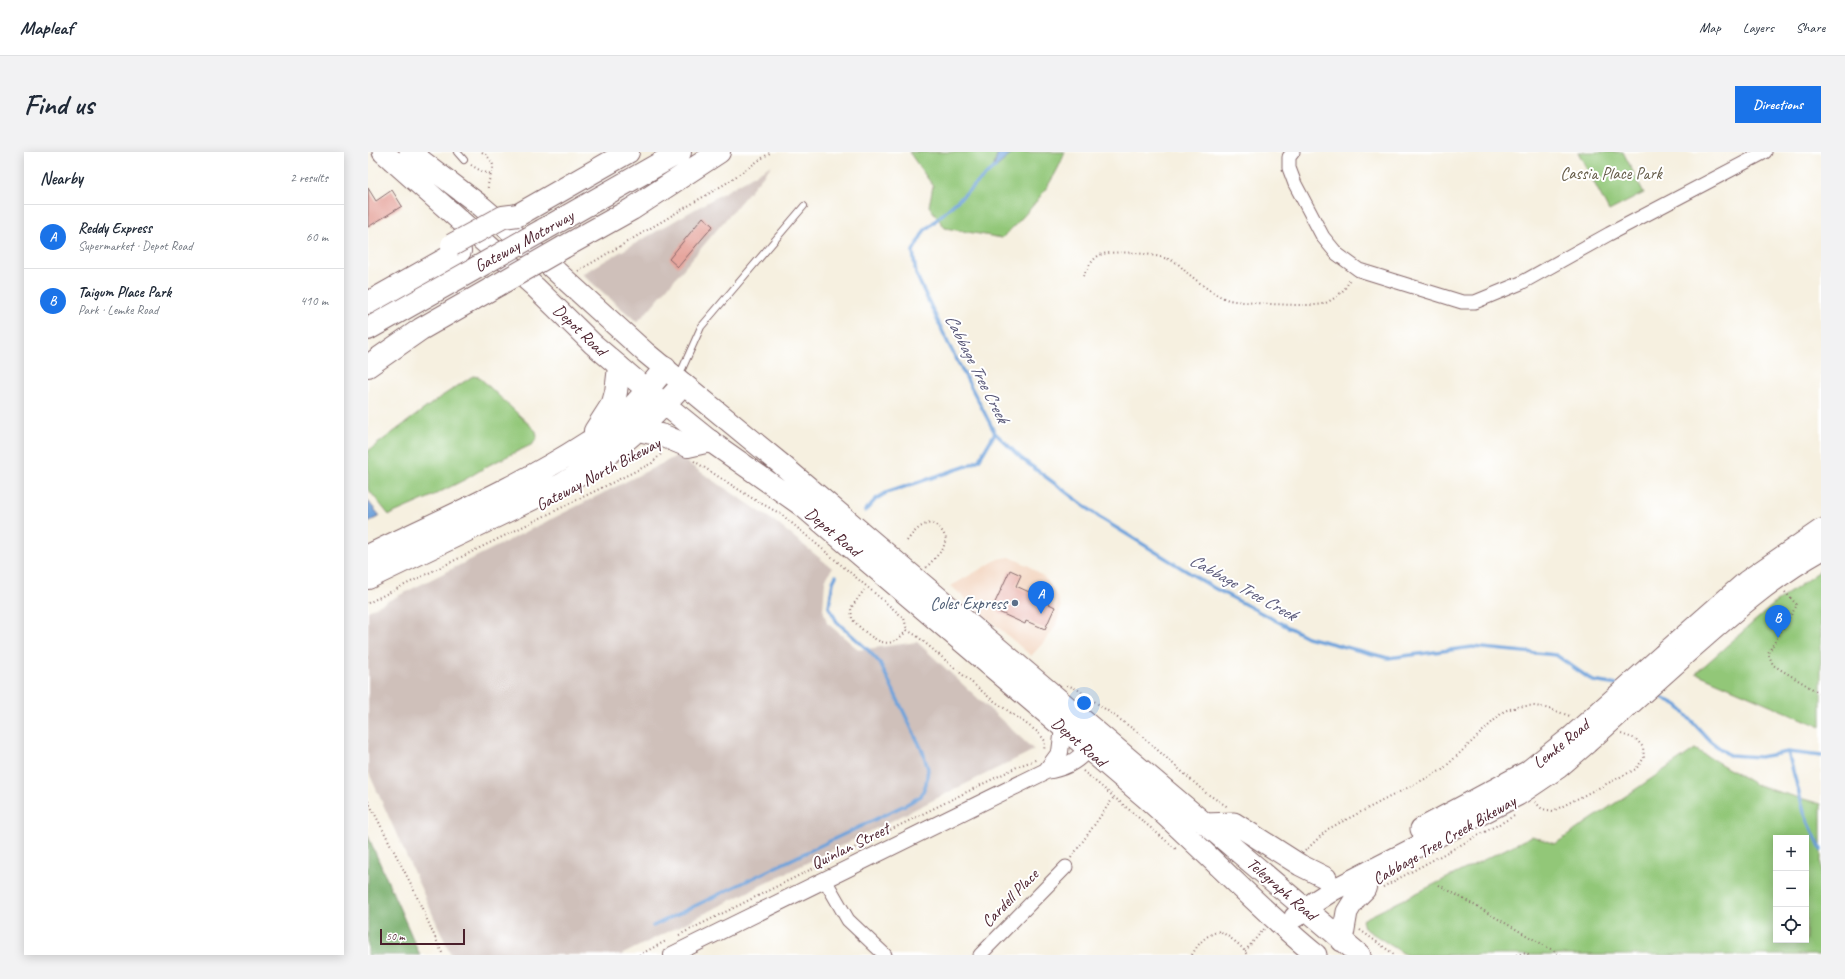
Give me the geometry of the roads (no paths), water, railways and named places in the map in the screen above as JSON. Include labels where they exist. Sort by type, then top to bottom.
[{"type":"highway","name":"Gateway Motorway","points":[[368,303],[456,248],[506,225],[520,214],[628,152]]},
{"type":"highway","name":"Gateway Motorway","points":[[368,329],[680,152]]},
{"type":"highway","points":[[368,366],[416,332],[632,209],[719,152]]},
{"type":"highway","points":[[368,289],[456,248]]},
{"type":"highway","points":[[588,442],[613,403],[619,367]]},
{"type":"highway","points":[[368,556],[523,481],[567,457],[588,442],[607,432],[647,390],[675,377]]},
{"type":"highway","points":[[368,578],[561,485],[610,453],[639,430],[665,404],[675,377]]},
{"type":"highway","points":[[639,430],[664,436],[688,446],[710,441]]},
{"type":"main road","name":"Depot Road","points":[[383,152],[529,281],[593,344],[619,367],[710,441],[801,505],[1180,829],[1275,925]]},
{"type":"main road","name":"Depot Road","points":[[410,152],[481,206],[675,377],[781,464],[1205,824]]},
{"type":"main road","name":"Lemke Road","points":[[1275,925],[1301,905],[1333,890],[1375,880],[1518,795],[1558,768],[1579,740],[1673,655],[1746,582],[1821,530]]},
{"type":"main road","name":"Lemke Road","points":[[1673,655],[1780,576],[1821,550]]},
{"type":"main road","name":"Lemke Road","points":[[1301,905],[1312,887],[1326,878],[1509,782],[1579,740]]},
{"type":"main road","points":[[1205,824],[1234,823],[1300,865],[1326,878]]},
{"type":"main road","name":"Telegraph Road","points":[[1205,824],[1360,955]]},
{"type":"main road","points":[[1342,941],[1347,912],[1355,899],[1375,880]]},
{"type":"main road","name":"Telegraph Road","points":[[1275,925],[1316,955]]},
{"type":"street","points":[[1293,152],[1289,157],[1289,168],[1312,218],[1327,242],[1337,254],[1360,270],[1462,302],[1475,302],[1521,283],[1609,234],[1765,152]]},
{"type":"street","points":[[1066,706],[1072,720],[1085,733],[1087,740],[1086,749]]},
{"type":"street","name":"Quinlan Street","points":[[1046,771],[1060,752],[1063,728]]},
{"type":"street","name":"Quinlan Street","points":[[669,948],[825,880],[1046,771],[1060,769],[1074,763],[1086,749]]},
{"type":"street","name":"Cardell Place","points":[[980,955],[1066,867]]},
{"type":"street","points":[[825,880],[848,920],[885,955]]},
{"type":"lane","points":[[457,152],[464,160]]},
{"type":"lane","points":[[675,377],[701,327],[804,206]]},
{"type":"water","points":[[998,152],[1014,152],[993,170]]},
{"type":"water","points":[[368,501],[380,516],[368,522]]},
{"type":"waterway","name":"Cabbage Tree Creek","points":[[995,167],[924,231],[913,251],[916,274],[948,343],[995,433],[1022,459],[1102,519],[1214,588],[1307,637],[1388,658],[1473,647],[1556,655],[1593,681],[1617,685]]},
{"type":"waterway","points":[[865,511],[876,499],[886,493],[967,466],[979,460],[995,433]]},
{"type":"waterway","points":[[653,926],[921,796],[926,784],[928,769],[923,752],[880,663],[837,622],[829,607],[833,582],[836,576]]},
{"type":"waterway","name":"Cabbage Tree Creek","points":[[1654,693],[1677,705],[1710,741],[1729,755],[1760,757],[1788,752],[1821,756]]},
{"type":"waterway","points":[[1788,752],[1804,812],[1821,850]]},
{"type":"place","name":"Coles Express","points":[[1015,603]]},
{"type":"place","name":"Reddy Express","points":[[1041,614]]},
{"type":"place","name":"Taigum Place Park","points":[[1778,638]]},
{"type":"park label","name":"Cassia Place Park","points":[[1611,173]]}]
